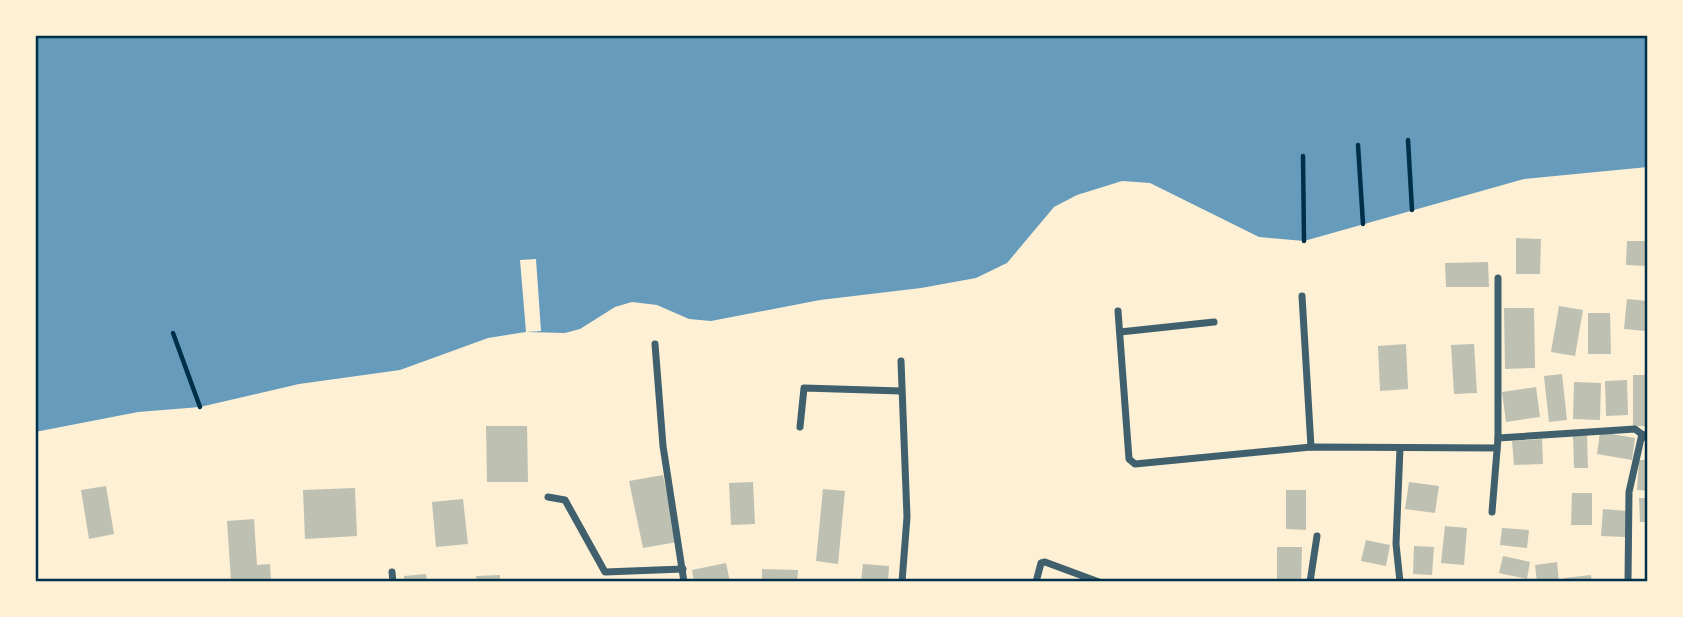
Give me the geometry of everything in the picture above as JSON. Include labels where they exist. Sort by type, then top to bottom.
[{"type":"street","points":[[1492,512],[1498,438],[1498,278]]},
{"type":"street","points":[[1302,296],[1311,447]]},
{"type":"street","points":[[1118,311],[1129,459],[1132,463],[1311,447],[1497,448]]},
{"type":"street","points":[[1120,332],[1214,322]]},
{"type":"street","points":[[655,344],[663,446],[684,582]]},
{"type":"street","points":[[901,360],[907,516],[902,582]]},
{"type":"street","points":[[800,427],[804,388],[901,391]]},
{"type":"street","points":[[1498,438],[1635,429],[1645,437],[1629,492],[1629,582]]},
{"type":"street","points":[[1400,448],[1396,544],[1400,582]]},
{"type":"street","points":[[548,498],[565,500],[605,572],[683,569]]},
{"type":"street","points":[[1310,582],[1317,536]]},
{"type":"street","points":[[1036,579],[1041,563],[1099,582]]},
{"type":"street","points":[[392,572],[393,582]]},
{"type":"path","points":[[1408,140],[1412,210]]},
{"type":"path","points":[[1358,145],[1363,225]]},
{"type":"path","points":[[1303,156],[1304,241]]},
{"type":"path","points":[[173,333],[200,407]]},
{"type":"water","points":[[35,35],[1648,35],[1648,167],[1524,179],[1304,241],[1259,237],[1150,183],[1122,181],[1077,195],[1054,207],[1007,263],[976,278],[921,288],[820,300],[711,321],[689,319],[657,305],[632,302],[615,307],[580,329],[565,333],[526,332],[488,338],[400,370],[299,384],[200,407],[138,412],[35,432]]},
{"type":"pier","points":[[536,259],[541,331],[526,332],[520,260]]},
{"type":"building","points":[[1516,238],[1541,239],[1540,274],[1516,274]]},
{"type":"building","points":[[1627,241],[1648,241],[1648,266],[1626,265]]},
{"type":"building","points":[[1488,262],[1489,287],[1446,287],[1445,263]]},
{"type":"building","points":[[1627,299],[1648,301],[1645,331],[1624,329]]},
{"type":"building","points":[[1559,306],[1583,310],[1575,356],[1551,352]]},
{"type":"building","points":[[1504,308],[1534,308],[1535,368],[1505,369]]},
{"type":"building","points":[[1588,313],[1610,313],[1611,354],[1588,354]]},
{"type":"building","points":[[1406,344],[1408,389],[1380,391],[1378,346]]},
{"type":"building","points":[[1474,344],[1477,393],[1454,394],[1451,345]]},
{"type":"building","points":[[1562,374],[1567,420],[1549,422],[1544,376]]},
{"type":"building","points":[[1633,375],[1648,375],[1648,426],[1633,426]]},
{"type":"building","points":[[1627,380],[1628,415],[1606,416],[1605,381]]},
{"type":"building","points":[[1574,382],[1601,383],[1600,420],[1573,419]]},
{"type":"building","points":[[1536,387],[1540,417],[1506,422],[1502,392]]},
{"type":"building","points":[[486,426],[527,426],[528,482],[487,482]]},
{"type":"building","points":[[1600,432],[1635,438],[1632,460],[1597,454]]},
{"type":"building","points":[[1587,435],[1588,468],[1574,468],[1573,436]]},
{"type":"building","points":[[1542,439],[1543,464],[1514,465],[1512,441]]},
{"type":"building","points":[[1639,460],[1648,460],[1648,491],[1637,490]]},
{"type":"building","points":[[663,475],[677,542],[643,548],[629,481]]},
{"type":"building","points":[[753,482],[755,524],[731,525],[729,483]]},
{"type":"building","points":[[1409,482],[1439,486],[1435,513],[1405,509]]},
{"type":"building","points":[[106,486],[114,534],[89,539],[81,490]]},
{"type":"building","points":[[355,488],[357,536],[305,539],[303,490]]},
{"type":"building","points":[[823,489],[845,491],[838,564],[816,561]]},
{"type":"building","points":[[1286,490],[1306,490],[1306,530],[1286,529]]},
{"type":"building","points":[[1572,493],[1592,493],[1592,525],[1571,525]]},
{"type":"building","points":[[1639,498],[1648,498],[1648,522],[1640,522]]},
{"type":"building","points":[[463,499],[468,544],[436,547],[432,502]]},
{"type":"building","points":[[1603,509],[1627,511],[1625,537],[1601,536]]},
{"type":"building","points":[[254,519],[257,565],[270,564],[271,582],[231,582],[227,521]]},
{"type":"building","points":[[1445,526],[1467,528],[1464,565],[1441,563]]},
{"type":"building","points":[[1502,528],[1529,530],[1527,548],[1500,545]]},
{"type":"building","points":[[1366,540],[1390,545],[1386,566],[1361,561]]},
{"type":"building","points":[[1414,546],[1434,547],[1432,575],[1413,574]]},
{"type":"building","points":[[1277,547],[1302,547],[1301,582],[1277,582]]},
{"type":"building","points":[[1503,556],[1530,562],[1527,579],[1499,573]]},
{"type":"building","points":[[1557,562],[1559,582],[1537,582],[1535,565]]},
{"type":"building","points":[[726,563],[730,582],[694,582],[692,570]]},
{"type":"building","points":[[863,564],[889,566],[888,582],[861,582]]},
{"type":"building","points":[[762,569],[798,570],[797,582],[762,582]]},
{"type":"building","points":[[426,574],[427,582],[404,582],[404,576]]},
{"type":"building","points":[[500,575],[500,582],[477,582],[476,576]]},
{"type":"building","points":[[1591,575],[1592,582],[1564,582],[1564,578]]}]
